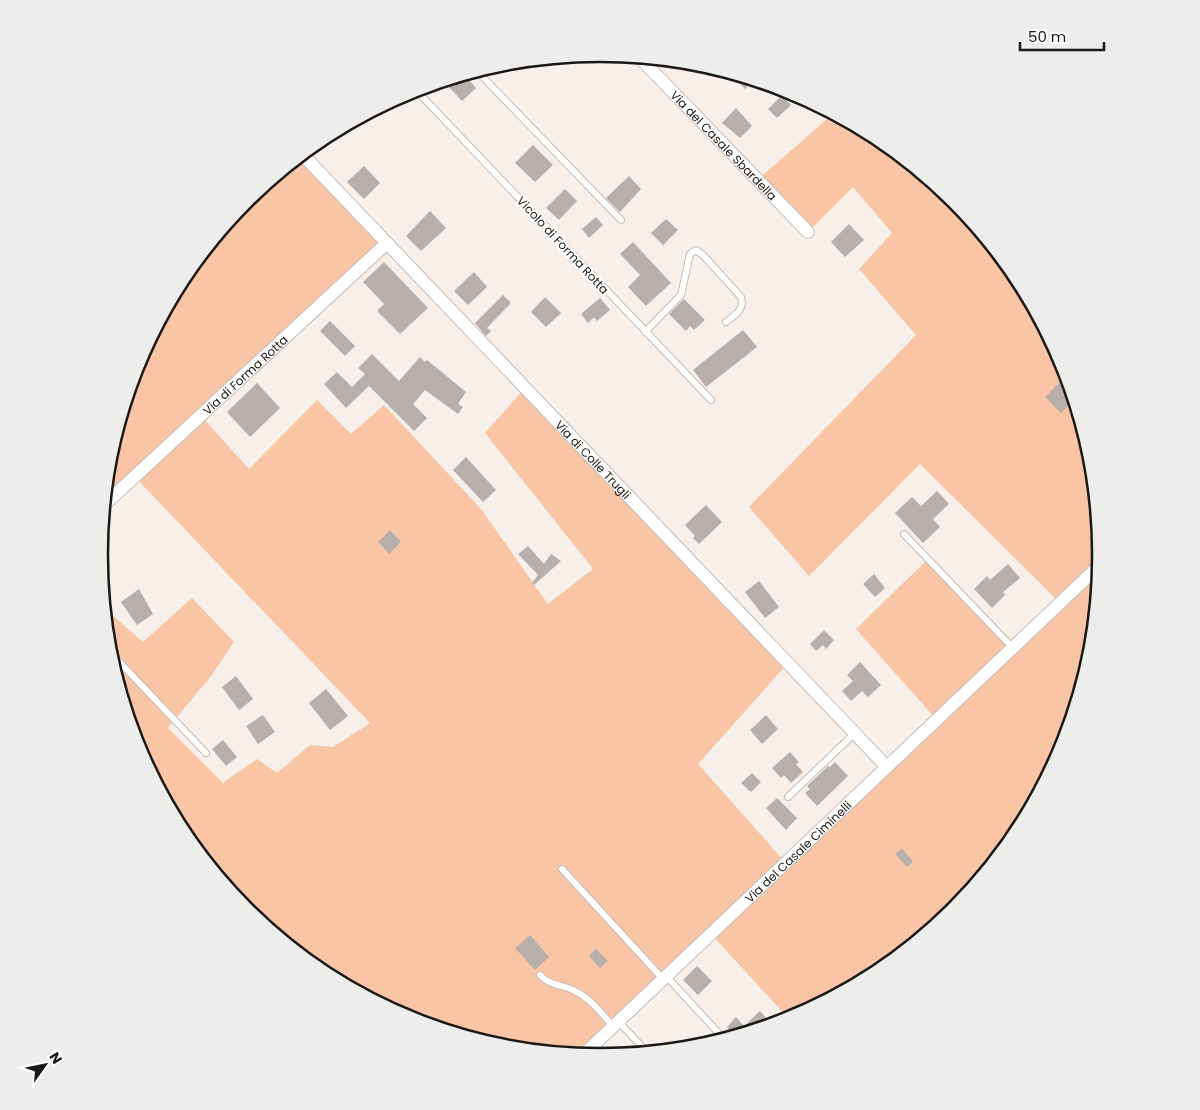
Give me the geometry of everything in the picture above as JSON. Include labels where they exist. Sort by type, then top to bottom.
[{"type":"street","name":"Via del Casale Sbardella","points":[[647,65],[808,232]]},
{"type":"street","name":"Via di Colle Trugli","points":[[307,159],[886,766]]},
{"type":"street","name":"Via di Forma Rotta","points":[[111,498],[387,243]]},
{"type":"street","name":"Via del Casale Ciminelli","points":[[591,1047],[1091,573]]},
{"type":"lane","points":[[483,77],[621,220]]},
{"type":"lane","name":"Vicolo di Forma Rotta","points":[[422,96],[711,400]]},
{"type":"lane","points":[[646,332],[681,295],[690,254],[696,250],[703,254],[741,298],[742,304],[739,311],[726,322]]},
{"type":"lane","points":[[904,534],[1012,648]]},
{"type":"lane","points":[[120,662],[206,753]]},
{"type":"lane","points":[[788,796],[855,733]]},
{"type":"lane","points":[[562,869],[719,1033]]},
{"type":"lane","points":[[540,975],[551,985],[571,989],[584,996],[640,1045]]},
{"type":"shaded area","points":[[828,118],[846,128],[900,164],[925,185],[970,230],[1009,281],[1042,337],[1055,367],[1076,428],[1088,491],[1092,555],[1088,619],[1076,682],[1055,743],[1042,773],[1027,801],[991,855],[970,880],[925,925],[900,946],[846,982],[818,997],[783,1012],[710,933],[591,1047],[536,1043],[473,1031],[412,1010],[382,997],[354,982],[300,946],[275,925],[230,880],[209,855],[173,801],[158,773],[134,713],[124,682],[112,615],[143,642],[192,598],[234,642],[212,675],[168,728],[223,783],[257,759],[277,773],[310,745],[333,747],[370,723],[135,477],[114,496],[112,494],[124,428],[145,367],[158,337],[173,309],[209,255],[252,207],[307,159],[387,243],[201,416],[249,469],[317,400],[351,434],[384,405],[481,509],[548,604],[593,569],[485,433],[524,389],[788,663],[698,764],[785,862],[936,719],[856,629],[928,559],[1012,647],[1060,603],[920,464],[809,576],[749,507],[916,335],[859,269],[892,233],[853,187],[808,232],[757,180]]},
{"type":"building","points":[[469,80],[476,88],[462,101],[449,87]]},
{"type":"building","points":[[739,83],[748,86],[745,89]]},
{"type":"building","points":[[780,97],[786,99],[791,105],[777,118],[768,109]]},
{"type":"building","points":[[736,108],[752,126],[740,138],[722,123]]},
{"type":"building","points":[[533,145],[553,165],[535,182],[515,163]]},
{"type":"building","points":[[364,166],[380,183],[364,199],[347,182]]},
{"type":"building","points":[[629,176],[641,189],[620,212],[606,198]]},
{"type":"building","points":[[565,189],[577,201],[559,220],[546,208]]},
{"type":"building","points":[[430,211],[446,228],[421,251],[406,236]]},
{"type":"building","points":[[596,217],[603,225],[589,238],[582,229]]},
{"type":"building","points":[[666,219],[678,230],[663,245],[651,233]]},
{"type":"building","points":[[849,224],[864,240],[845,257],[831,242]]},
{"type":"building","points":[[633,242],[671,283],[646,306],[628,287],[640,275],[620,254]]},
{"type":"building","points":[[384,262],[428,308],[400,334],[377,311],[384,304],[363,282]]},
{"type":"building","points":[[474,272],[487,287],[468,305],[454,291]]},
{"type":"building","points":[[503,295],[511,303],[487,328],[491,331],[486,336],[475,323]]},
{"type":"building","points":[[545,297],[561,313],[546,327],[531,312]]},
{"type":"building","points":[[600,298],[610,310],[597,321],[594,317],[588,323],[581,314]]},
{"type":"building","points":[[684,299],[705,320],[694,330],[690,326],[686,331],[669,314]]},
{"type":"building","points":[[330,321],[355,346],[345,356],[320,331]]},
{"type":"building","points":[[743,330],[757,347],[706,387],[693,370]]},
{"type":"building","points":[[372,354],[399,381],[420,357],[425,362],[427,360],[466,392],[458,404],[463,407],[458,414],[425,390],[413,404],[427,418],[414,431],[369,386],[346,408],[324,384],[337,372],[352,387],[365,374],[358,368]]},
{"type":"building","points":[[257,383],[280,408],[250,437],[227,412]]},
{"type":"building","points":[[1059,383],[1069,405],[1061,413],[1045,397]]},
{"type":"building","points":[[466,457],[496,490],[483,502],[453,470]]},
{"type":"building","points":[[937,491],[949,504],[933,519],[940,527],[923,543],[895,513],[912,497],[921,506]]},
{"type":"building","points":[[706,505],[722,522],[699,544],[693,538],[695,536],[685,525]]},
{"type":"building","points":[[390,530],[401,542],[389,554],[378,542]]},
{"type":"building","points":[[528,546],[544,564],[551,554],[561,561],[534,585],[532,583],[538,575],[518,554]]},
{"type":"building","points":[[1008,564],[1020,578],[1003,592],[1005,595],[992,608],[974,589],[987,576],[990,580]]},
{"type":"building","points":[[874,574],[885,588],[875,597],[863,584]]},
{"type":"building","points":[[759,581],[779,607],[765,618],[745,592]]},
{"type":"building","points":[[139,589],[153,614],[137,625],[121,602]]},
{"type":"building","points":[[824,630],[834,640],[826,649],[823,645],[816,651],[810,644]]},
{"type":"building","points":[[860,662],[881,685],[868,697],[862,691],[851,701],[842,691],[853,681],[847,675]]},
{"type":"building","points":[[236,676],[253,699],[239,710],[222,687]]},
{"type":"building","points":[[326,689],[348,716],[330,730],[309,703]]},
{"type":"building","points":[[263,715],[275,732],[258,744],[246,726]]},
{"type":"building","points":[[766,715],[778,729],[762,744],[750,730]]},
{"type":"building","points":[[223,740],[237,757],[226,766],[212,749]]},
{"type":"building","points":[[790,752],[799,762],[796,764],[803,772],[791,783],[784,775],[781,778],[772,768]]},
{"type":"building","points":[[835,762],[848,776],[817,806],[805,793],[810,789],[807,786],[828,766],[830,767]]},
{"type":"building","points":[[752,773],[761,782],[751,792],[741,783]]},
{"type":"building","points":[[777,798],[797,818],[786,830],[766,808]]},
{"type":"building","points":[[902,848],[913,862],[907,867],[895,854]]},
{"type":"building","points":[[530,935],[549,957],[535,970],[515,948]]},
{"type":"building","points":[[596,949],[608,961],[600,968],[589,956]]},
{"type":"building","points":[[697,966],[712,981],[698,995],[683,980]]},
{"type":"building","points":[[760,1011],[766,1018],[758,1021],[745,1025]]},
{"type":"building","points":[[736,1017],[744,1026],[729,1030],[727,1027]]}]
